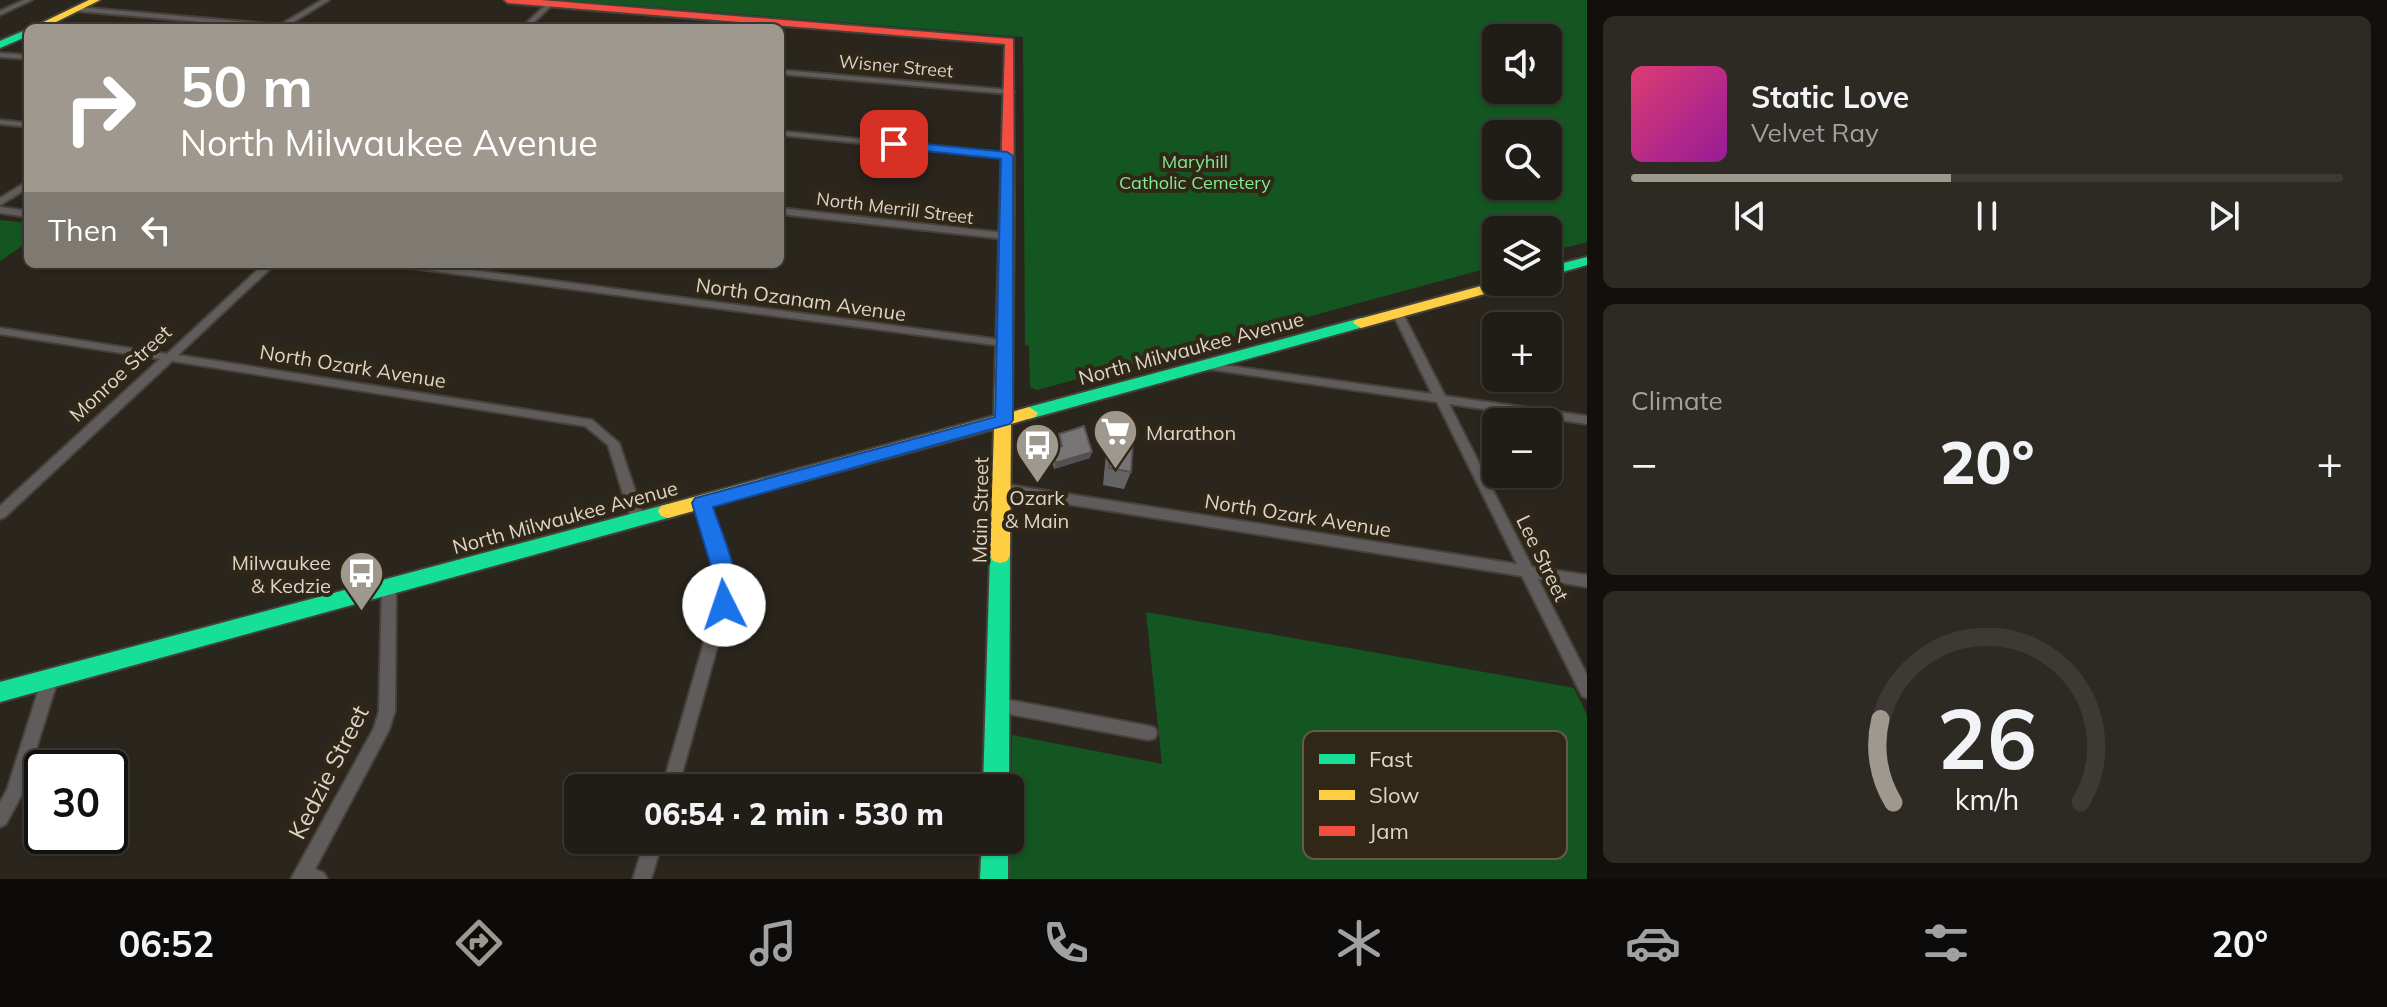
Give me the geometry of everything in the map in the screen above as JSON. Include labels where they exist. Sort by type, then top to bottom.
[{"type":"street","points":[[0,13],[29,0]]},
{"type":"street","points":[[45,24],[96,0]]},
{"type":"street","points":[[287,24],[326,0]]},
{"type":"street","points":[[508,0],[552,2]]},
{"type":"street","points":[[528,24],[552,2]]},
{"type":"street","name":"Main Street","points":[[552,2],[1010,41],[996,774]]},
{"type":"street","points":[[77,9],[237,24]]},
{"type":"street","points":[[0,45],[24,34]]},
{"type":"street","points":[[0,55],[24,57]]},
{"type":"street","name":"Wisner Street","points":[[784,72],[1010,92]]},
{"type":"street","points":[[0,122],[24,125]]},
{"type":"street","points":[[784,133],[1007,156]]},
{"type":"street","points":[[0,202],[24,187]]},
{"type":"street","points":[[0,210],[24,213]]},
{"type":"street","name":"North Merrill Street","points":[[784,211],[1005,236]]},
{"type":"street","points":[[1562,268],[1587,261]]},
{"type":"street","name":"Monroe Street","points":[[1,513],[266,268]]},
{"type":"street","name":"North Ozanam Avenue","points":[[434,268],[1003,343]]},
{"type":"street","name":"North Milwaukee Avenue","points":[[0,692],[1482,290]]},
{"type":"street","name":"Lee Street","points":[[1398,314],[1587,691]]},
{"type":"street","name":"North Ozark Avenue","points":[[0,331],[588,423],[613,443],[638,520]]},
{"type":"street","points":[[1208,366],[1587,420]]},
{"type":"street","name":"North Ozark Avenue","points":[[1003,489],[1587,581]]},
{"type":"street","points":[[674,774],[726,590],[702,503]]},
{"type":"street","name":"Kedzie Street","points":[[307,878],[381,730],[387,711],[389,587]]},
{"type":"street","points":[[0,818],[14,794],[50,679]]},
{"type":"street","points":[[998,705],[1149,733]]},
{"type":"street","points":[[642,879],[650,854]]},
{"type":"street","points":[[994,879],[995,854]]},
{"type":"green space","name":"Maryhill Catholic Cemetery","points":[[564,0],[1587,0],[1587,242],[1562,248],[1562,216],[1482,216],[1482,270],[1037,390],[1030,387],[1029,346],[1025,345],[1023,37]]},
{"type":"green space","points":[[0,220],[24,223],[24,245],[0,261]]},
{"type":"green space","points":[[1146,612],[1574,688],[1587,715],[1587,879],[1009,879],[1010,854],[1024,854],[1024,774],[1011,774],[1012,735],[1162,764]]},
{"type":"building","name":"Marathon","points":[[1084,426],[1092,452],[1056,463],[1052,449],[1062,446],[1059,434]]},
{"type":"building","points":[[1112,437],[1133,441],[1131,472],[1109,468]]},
{"type":"traffic: fast","points":[[0,45],[24,34]]},
{"type":"traffic: fast","points":[[1562,268],[1587,261]]},
{"type":"traffic: fast","points":[[1029,413],[1361,323]]},
{"type":"traffic: fast","points":[[0,692],[668,511]]},
{"type":"traffic: fast","points":[[996,774],[1000,555]]},
{"type":"traffic: fast","points":[[994,879],[995,854]]},
{"type":"traffic: slow","points":[[45,24],[96,0]]},
{"type":"traffic: slow","points":[[1000,555],[1007,207]]},
{"type":"traffic: slow","points":[[1361,323],[1482,290]]},
{"type":"traffic: slow","points":[[668,511],[1029,413]]},
{"type":"traffic: jam","points":[[508,0],[1010,41],[1007,207]]},
{"type":"place","name":"Marathon","points":[[1115,471]]},
{"type":"place","name":"Ozark & Main","points":[[1037,484]]},
{"type":"place","name":"Milwaukee & Kedzie","points":[[362,613]]},
{"type":"route","points":[[724,605],[724,576],[702,503],[1004,420],[1007,156],[894,144]]}]
